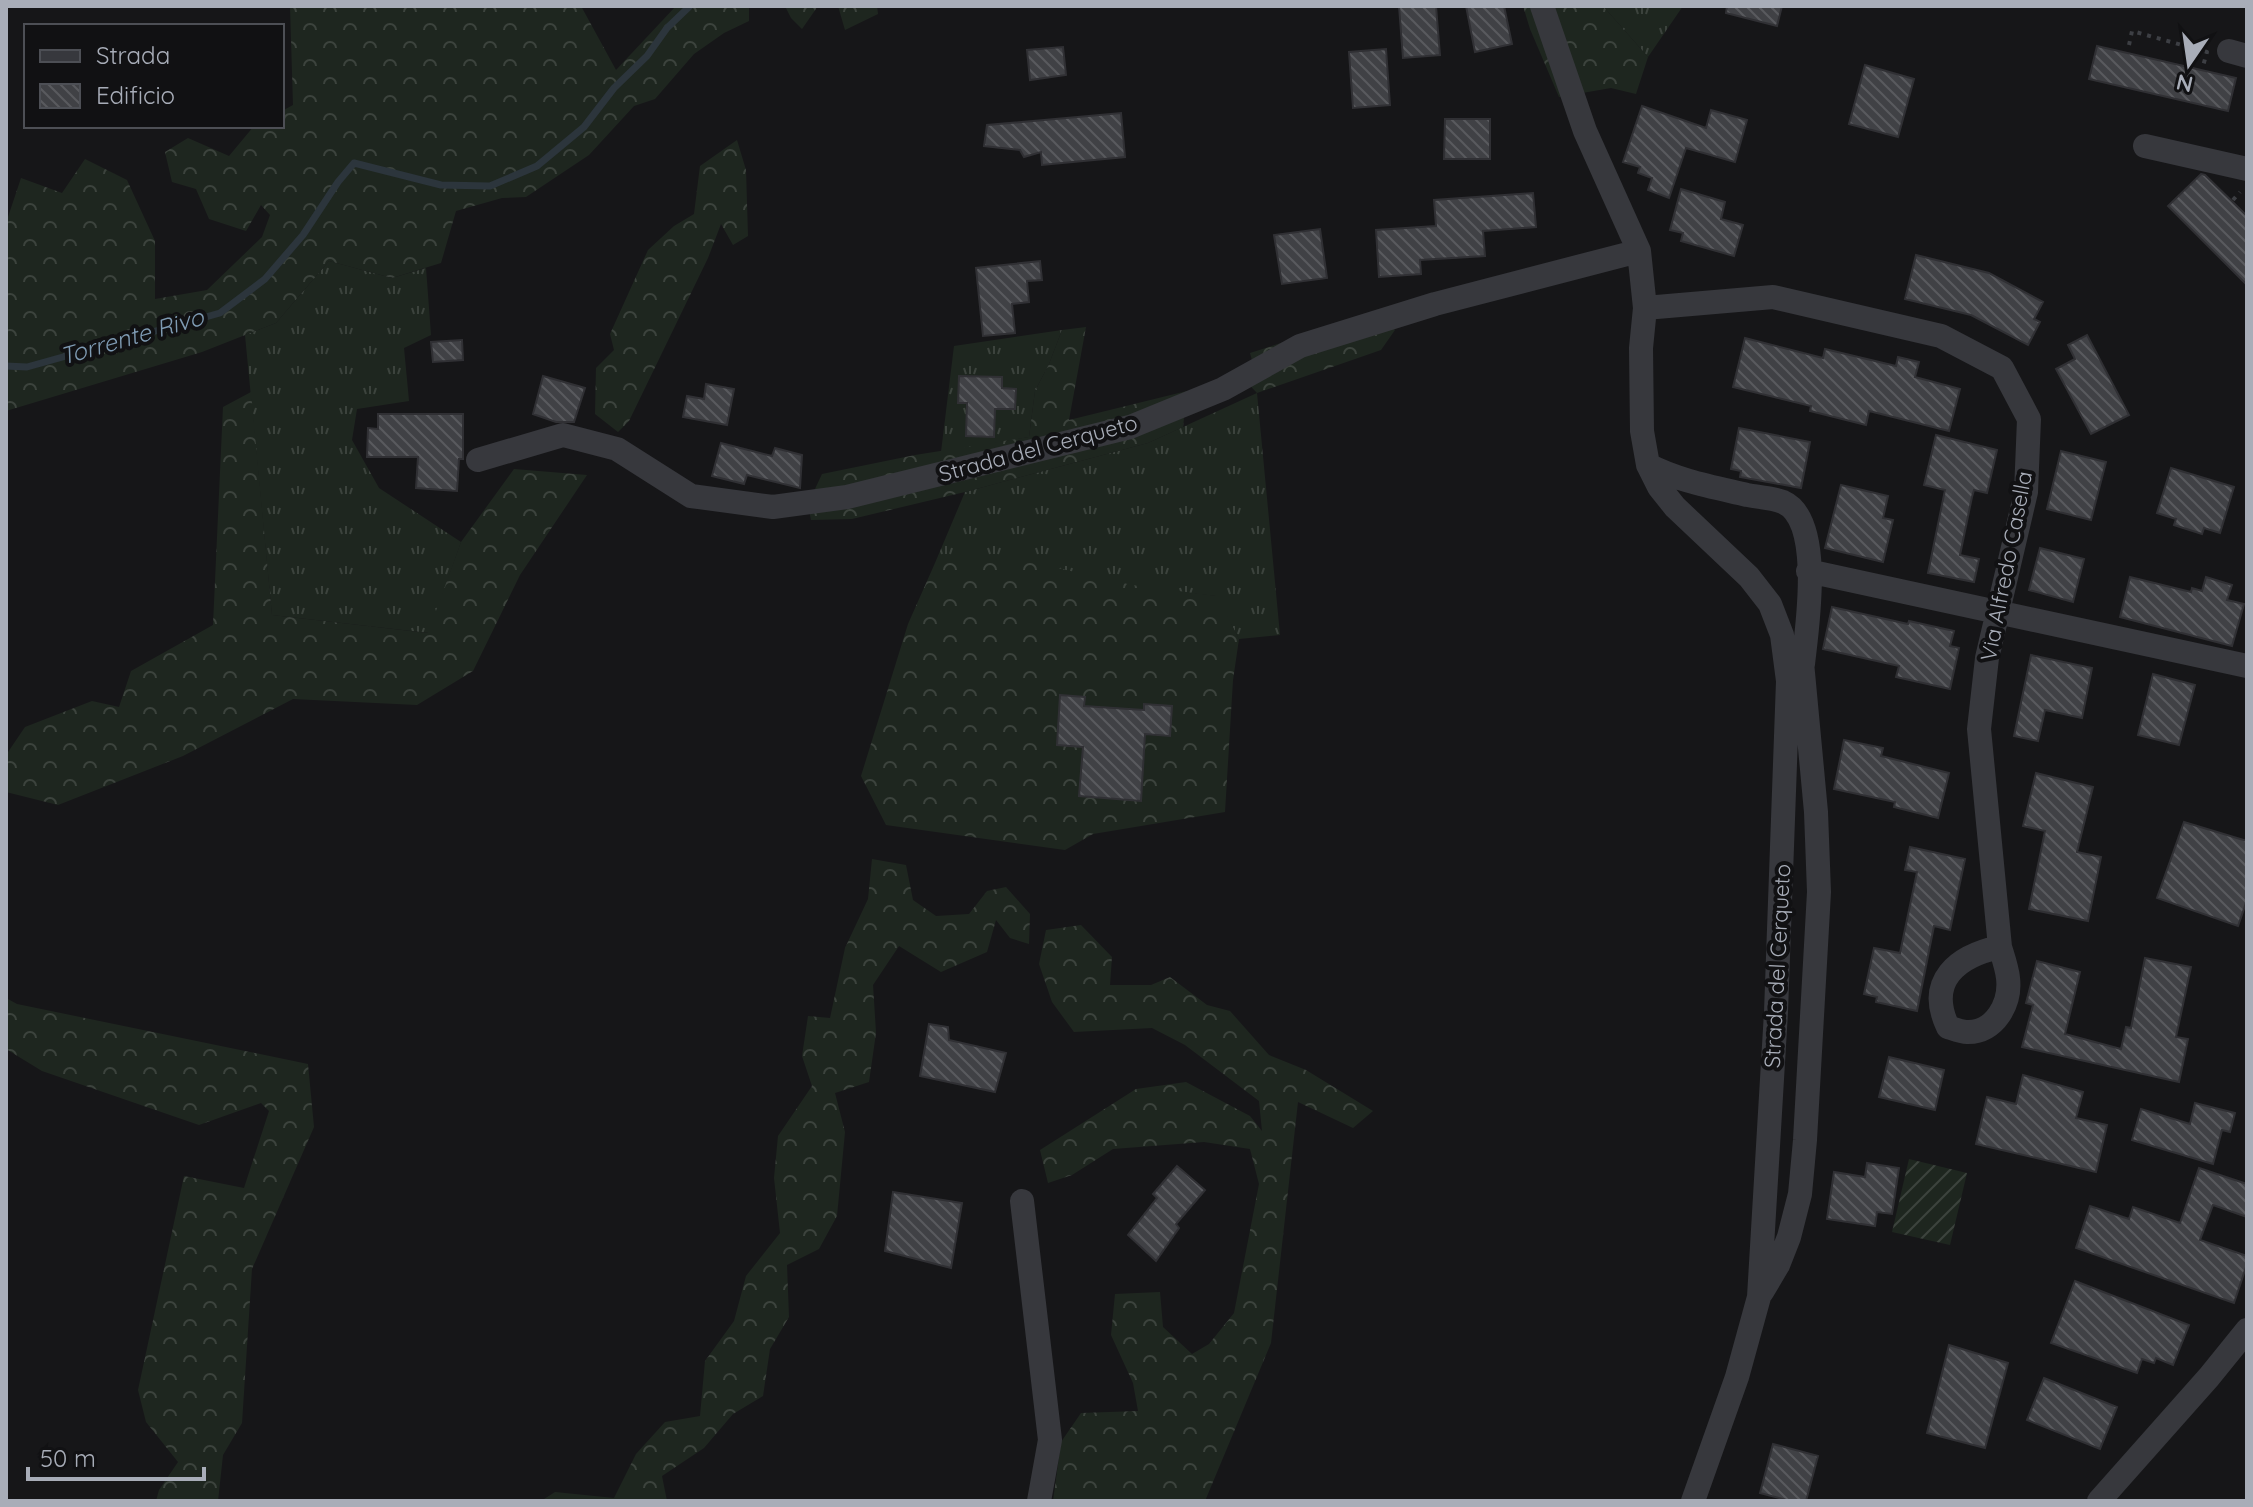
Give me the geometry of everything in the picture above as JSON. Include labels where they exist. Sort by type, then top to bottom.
[{"type":"street","name":"Strada del Cerqueto","points":[[1542,6],[1585,131],[1639,251],[1645,308],[1641,348],[1642,431],[1648,465],[1659,487],[1675,507],[1749,577],[1770,604],[1782,635],[1788,681],[1776,1012],[1759,1297],[1737,1377],[1693,1501]]},
{"type":"street","points":[[2145,146],[2247,169]]},
{"type":"street","name":"Strada del Cerqueto","points":[[478,460],[563,435],[617,449],[691,496],[773,507],[847,497],[1130,427],[1223,389],[1300,346],[1435,304],[1639,251]]},
{"type":"street","name":"Via Alfredo Casella","points":[[1645,308],[1773,297],[1941,336],[2002,368],[2029,419],[2026,492],[1987,658],[1979,729],[2000,947]]},
{"type":"street","name":"Strada del Cerqueto","points":[[1648,465],[1692,483],[1784,503],[1799,514],[1805,528],[1810,604],[1803,664],[1816,812],[1819,892],[1805,1140],[1800,1194],[1789,1237],[1778,1265],[1759,1297]]},
{"type":"street","points":[[1808,571],[2247,666]]},
{"type":"street","name":"Strada del Cerqueto","points":[[1782,635],[1796,649],[1803,664]]},
{"type":"street","points":[[1022,1201],[1050,1440],[1039,1501]]},
{"type":"street","points":[[2099,1501],[2247,1330]]},
{"type":"path","points":[[2129,45],[2132,31],[2207,52],[2203,66]]},
{"type":"green space","points":[[290,6],[581,6],[616,70],[676,6],[749,6],[749,21],[724,33],[694,54],[655,99],[634,106],[589,155],[526,197],[502,198],[456,211],[441,263],[392,278],[329,261],[276,323],[202,352],[6,411],[6,223],[21,178],[62,193],[85,159],[127,180],[155,241],[155,299],[207,290],[262,237],[270,215],[261,205],[246,231],[209,219],[196,189],[172,182],[165,152],[188,138],[229,156],[252,128],[284,128],[284,110],[293,105]]},
{"type":"green space","points":[[785,6],[818,6],[802,29]]},
{"type":"green space","points":[[838,6],[877,6],[878,14],[845,30]]},
{"type":"green space","points":[[1523,6],[1603,6],[1648,57],[1636,94],[1611,88],[1559,97]]},
{"type":"green space","points":[[1603,6],[1683,6],[1648,57]]},
{"type":"green space","points":[[737,140],[746,170],[748,236],[733,245],[721,224],[708,258],[629,421],[618,432],[595,414],[596,368],[614,350],[610,334],[648,250],[674,226],[694,214],[700,166]]},
{"type":"green space","points":[[329,261],[392,278],[426,268],[431,335],[404,348],[409,401],[357,409],[352,440],[379,488],[461,542],[429,633],[272,615],[245,335],[276,323]]},
{"type":"green space","points":[[1377,312],[1395,330],[1381,350],[1257,393],[1237,372],[1253,364],[1250,353]]},
{"type":"green space","points":[[1086,327],[1069,420],[1187,391],[1183,427],[1148,443],[965,492],[852,519],[811,520],[808,504],[822,474],[1029,437],[1035,391],[1062,330]]},
{"type":"green space","points":[[1062,330],[1035,391],[1029,437],[941,452],[954,346]]},
{"type":"green space","points":[[251,392],[272,615],[428,633],[461,542],[514,469],[587,475],[520,575],[473,671],[417,705],[293,699],[183,756],[58,805],[6,792],[6,755],[25,727],[92,701],[119,707],[131,671],[213,625],[223,407]]},
{"type":"green space","points":[[1257,393],[1280,635],[1239,639],[1216,596],[935,563],[965,492],[1148,443]]},
{"type":"green space","points":[[1005,556],[1132,585],[1217,596],[1239,639],[1233,680],[1225,812],[1093,834],[1065,850],[886,825],[861,776],[908,624],[935,563]]},
{"type":"green space","points":[[872,859],[906,865],[913,900],[936,916],[969,914],[987,891],[1006,887],[1030,914],[1029,944],[1010,938],[996,920],[987,952],[941,972],[899,946],[873,985],[876,1033],[869,1082],[835,1093],[845,1132],[837,1216],[819,1249],[787,1265],[789,1317],[770,1349],[763,1396],[733,1414],[704,1448],[662,1476],[667,1501],[541,1501],[555,1492],[614,1498],[636,1454],[665,1422],[700,1416],[705,1361],[734,1321],[746,1276],[780,1233],[774,1178],[778,1136],[812,1086],[802,1056],[808,1016],[830,1018],[845,948],[868,899]]},
{"type":"green space","points":[[1081,925],[1112,957],[1110,985],[1151,985],[1170,977],[1207,1005],[1230,1011],[1269,1055],[1306,1070],[1373,1111],[1353,1128],[1298,1102],[1271,1343],[1205,1501],[1053,1501],[1061,1442],[1081,1413],[1138,1411],[1133,1383],[1111,1335],[1115,1294],[1160,1292],[1163,1327],[1192,1354],[1209,1344],[1234,1313],[1259,1184],[1250,1149],[1204,1142],[1113,1149],[1072,1175],[1048,1183],[1040,1150],[1136,1089],[1186,1082],[1250,1116],[1262,1131],[1259,1101],[1185,1045],[1152,1028],[1074,1032],[1052,1002],[1039,964],[1046,930]]},
{"type":"green space","points":[[6,998],[17,1004],[308,1064],[314,1127],[252,1269],[242,1423],[223,1455],[218,1501],[156,1501],[159,1490],[178,1462],[146,1422],[138,1390],[184,1176],[244,1188],[269,1111],[261,1103],[199,1125],[42,1071],[6,1049]]},
{"type":"green space","points":[[1909,1159],[1967,1173],[1950,1245],[1892,1232]]},
{"type":"building","points":[[1399,6],[1436,6],[1440,55],[1403,58]]},
{"type":"building","points":[[1466,6],[1504,6],[1512,44],[1475,52]]},
{"type":"building","points":[[1727,6],[1782,6],[1777,26],[1726,13]]},
{"type":"building","points":[[2097,46],[2236,78],[2228,111],[2089,79]]},
{"type":"building","points":[[1063,47],[1066,75],[1030,80],[1027,50]]},
{"type":"building","points":[[1386,49],[1390,105],[1353,108],[1349,52]]},
{"type":"building","points":[[1865,65],[1914,79],[1898,137],[1849,124]]},
{"type":"building","points":[[1642,106],[1706,128],[1711,110],[1747,120],[1735,162],[1686,148],[1669,198],[1648,190],[1652,178],[1638,173],[1640,167],[1623,162]]},
{"type":"building","points":[[1121,113],[1125,157],[1042,165],[1041,152],[1024,157],[1020,150],[984,146],[987,125]]},
{"type":"building","points":[[1445,119],[1490,119],[1490,159],[1444,159]]},
{"type":"building","points":[[2201,174],[2247,216],[2247,285],[2168,206]]},
{"type":"building","points":[[1681,189],[1725,202],[1721,219],[1743,225],[1734,256],[1681,241],[1683,233],[1670,230]]},
{"type":"building","points":[[1533,193],[1536,227],[1483,231],[1485,256],[1420,260],[1421,274],[1379,277],[1376,230],[1436,226],[1434,200]]},
{"type":"building","points":[[1320,229],[1327,278],[1282,284],[1274,235]]},
{"type":"building","points":[[1916,255],[1989,273],[2043,302],[2034,319],[2040,322],[2028,345],[1971,315],[1905,299]]},
{"type":"building","points":[[1040,261],[1042,280],[1027,281],[1029,302],[1012,304],[1015,333],[983,336],[976,268]]},
{"type":"building","points":[[2087,335],[2129,415],[2091,434],[2056,369],[2075,359],[2068,345]]},
{"type":"building","points":[[1745,338],[1823,358],[1825,349],[1896,366],[1898,357],[1919,362],[1915,377],[1960,389],[1949,431],[1869,411],[1866,425],[1810,411],[1811,406],[1733,387]]},
{"type":"building","points":[[462,340],[463,360],[433,362],[431,342]]},
{"type":"building","points":[[543,376],[585,388],[574,422],[556,422],[533,414]]},
{"type":"building","points":[[959,376],[1002,377],[1002,388],[1016,389],[1015,409],[995,409],[994,437],[966,436],[967,403],[958,403]]},
{"type":"building","points":[[706,384],[734,389],[727,425],[683,417],[687,396],[704,399]]},
{"type":"building","points":[[378,414],[463,414],[463,459],[459,459],[457,491],[416,488],[418,457],[367,457],[368,428],[378,429]]},
{"type":"building","points":[[1739,428],[1810,442],[1801,488],[1740,477],[1741,471],[1731,469]]},
{"type":"building","points":[[1936,435],[1997,450],[1987,493],[1974,490],[1960,555],[1979,559],[1974,582],[1928,573],[1945,490],[1924,485]]},
{"type":"building","points":[[721,443],[772,456],[775,448],[802,455],[800,488],[747,475],[744,484],[712,476]]},
{"type":"building","points":[[2061,451],[2106,462],[2091,520],[2047,509]]},
{"type":"building","points":[[2171,468],[2234,487],[2220,533],[2204,528],[2202,534],[2174,525],[2176,519],[2157,513]]},
{"type":"building","points":[[1841,485],[1888,496],[1883,518],[1893,520],[1883,562],[1825,548]]},
{"type":"building","points":[[2040,548],[2084,559],[2073,602],[2029,590]]},
{"type":"building","points":[[2130,577],[2191,592],[2192,588],[2202,591],[2206,577],[2232,585],[2227,600],[2244,604],[2232,646],[2120,617]]},
{"type":"building","points":[[1832,607],[1954,631],[1950,646],[1959,648],[1950,689],[1896,677],[1899,666],[1823,649]]},
{"type":"building","points":[[2031,655],[2092,668],[2082,718],[2045,710],[2038,741],[2014,736]]},
{"type":"building","points":[[2153,674],[2195,685],[2179,745],[2138,735]]},
{"type":"building","points":[[1060,695],[1085,697],[1084,706],[1144,710],[1144,704],[1172,706],[1170,736],[1145,734],[1141,801],[1079,796],[1083,747],[1057,745]]},
{"type":"building","points":[[1844,740],[1883,748],[1881,756],[1949,773],[1938,818],[1894,807],[1895,802],[1834,789]]},
{"type":"building","points":[[2036,773],[2093,787],[2077,852],[2101,857],[2088,921],[2029,909],[2045,831],[2023,826]]},
{"type":"building","points":[[2184,822],[2247,841],[2247,900],[2238,926],[2157,898]]},
{"type":"building","points":[[1910,847],[1965,859],[1950,930],[1934,926],[1917,1011],[1876,1002],[1877,997],[1864,994],[1874,948],[1900,953],[1917,872],[1905,870]]},
{"type":"building","points":[[2145,958],[2191,967],[2176,1037],[2188,1039],[2179,1082],[2022,1047],[2033,1005],[2026,1003],[2037,961],[2080,972],[2065,1034],[2121,1049],[2126,1027],[2131,1028]]},
{"type":"building","points":[[929,1024],[948,1027],[949,1040],[1006,1053],[995,1092],[920,1076]]},
{"type":"building","points":[[1889,1057],[1944,1070],[1935,1110],[1879,1097]]},
{"type":"building","points":[[2023,1075],[2083,1092],[2076,1118],[2107,1125],[2096,1172],[1976,1144],[1987,1097],[2016,1104]]},
{"type":"building","points":[[2195,1103],[2235,1113],[2230,1132],[2222,1130],[2213,1164],[2132,1140],[2141,1109],[2190,1124]]},
{"type":"building","points":[[1867,1163],[1899,1168],[1892,1214],[1877,1212],[1875,1226],[1827,1219],[1834,1172],[1865,1177]]},
{"type":"building","points":[[1177,1166],[1205,1190],[1176,1224],[1179,1228],[1156,1261],[1128,1235],[1157,1198],[1153,1194]]},
{"type":"building","points":[[2199,1168],[2247,1184],[2247,1217],[2213,1205],[2200,1240],[2247,1256],[2234,1303],[2076,1248],[2090,1206],[2129,1219],[2133,1207],[2180,1223]]},
{"type":"building","points":[[893,1192],[962,1203],[951,1268],[885,1251]]},
{"type":"building","points":[[2075,1281],[2189,1325],[2173,1365],[2156,1358],[2154,1363],[2142,1359],[2137,1373],[2051,1343]]},
{"type":"building","points":[[1949,1345],[2008,1363],[1985,1448],[1927,1433]]},
{"type":"building","points":[[2044,1378],[2117,1407],[2100,1449],[2027,1420]]},
{"type":"building","points":[[1773,1444],[1818,1456],[1806,1501],[1790,1501],[1760,1493]]},
{"type":"waterway","name":"Torrente Rivo","points":[[6,366],[27,367],[220,313],[265,279],[303,235],[354,163],[441,185],[490,186],[537,166],[584,127],[614,88],[647,56],[667,28],[690,6]]}]
